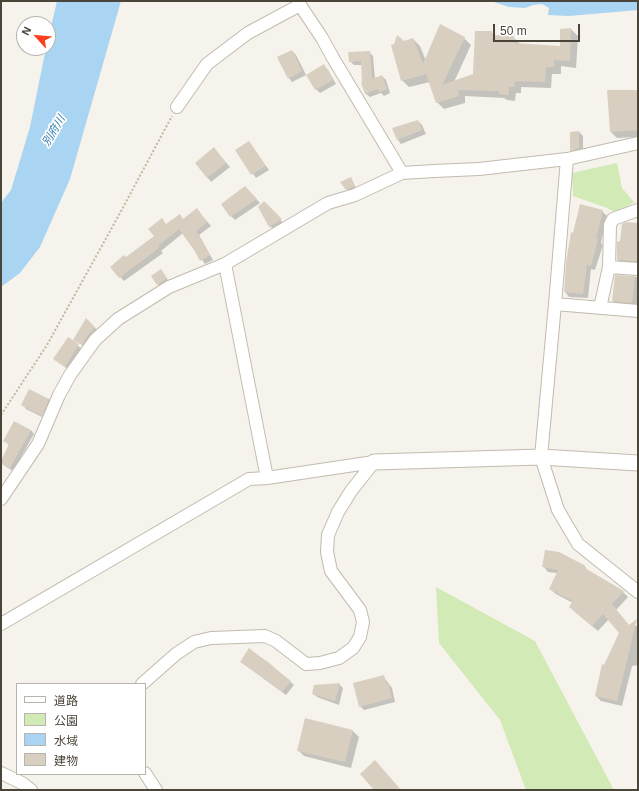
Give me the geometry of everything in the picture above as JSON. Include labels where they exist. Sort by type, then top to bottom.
[{"type":"street","points":[[177,107],[207,64],[248,33],[300,5],[322,38],[402,173]]},
{"type":"street","points":[[1,499],[38,444],[59,395],[70,375],[95,340],[118,320],[169,287],[225,264],[328,203],[355,195],[402,173],[479,169],[567,159],[638,143]]},
{"type":"street","points":[[567,159],[540,457],[558,510],[578,544],[638,592]]},
{"type":"street","points":[[600,308],[609,267],[610,225],[613,219],[638,210]]},
{"type":"street","points":[[225,264],[268,478]]},
{"type":"street","points":[[609,267],[638,269]]},
{"type":"street","points":[[555,304],[638,311]]},
{"type":"street","points":[[1,624],[249,479],[268,478],[374,462],[540,457],[638,463]]},
{"type":"street","points":[[143,683],[176,654],[194,642],[211,638],[265,636],[276,642],[306,664],[320,663],[339,658],[353,648],[360,637],[363,622],[360,610],[331,571],[327,552],[328,535],[341,507],[363,474],[374,462]]},
{"type":"street","points":[[1,773],[22,783],[31,790]]},
{"type":"street","points":[[146,775],[156,790]]},
{"type":"path","points":[[1,415],[47,345],[120,215],[177,107]]},
{"type":"green space","points":[[617,163],[622,188],[634,202],[626,208],[626,214],[616,213],[607,208],[573,196],[572,173]]},
{"type":"green space","points":[[436,587],[535,641],[614,790],[526,790],[500,720],[439,643]]},
{"type":"water","name":"別府川","points":[[57,1],[121,1],[70,179],[40,247],[20,273],[1,287],[1,203],[11,190],[30,127],[44,56],[56,56],[56,16],[54,16]]},
{"type":"water","points":[[491,1],[638,1],[638,10],[569,16],[548,15],[549,8],[542,4],[525,8],[509,7]]},
{"type":"building","points":[[440,24],[465,37],[442,85],[473,74],[475,31],[492,31],[492,35],[514,36],[514,43],[560,46],[560,29],[571,28],[570,61],[554,60],[554,67],[546,67],[545,82],[515,81],[514,87],[509,87],[509,95],[499,94],[499,91],[458,90],[459,96],[436,103],[426,74],[401,81],[391,45],[394,44],[397,35],[404,41],[413,38],[423,64]]},
{"type":"building","points":[[292,50],[302,71],[288,79],[277,57]]},
{"type":"building","points":[[370,51],[372,79],[382,75],[387,89],[379,92],[378,89],[365,94],[361,83],[361,61],[349,62],[348,52]]},
{"type":"building","points":[[324,64],[333,80],[315,90],[306,75]]},
{"type":"building","points":[[607,90],[638,90],[638,130],[610,132]]},
{"type":"building","points":[[418,120],[422,130],[397,140],[392,128]]},
{"type":"building","points":[[579,131],[579,148],[570,151],[570,132]]},
{"type":"building","points":[[249,141],[266,166],[251,175],[235,150]]},
{"type":"building","points":[[214,147],[226,163],[207,178],[195,163]]},
{"type":"building","points":[[351,177],[355,186],[346,190],[340,182]]},
{"type":"building","points":[[245,186],[257,199],[230,217],[221,204]]},
{"type":"building","points":[[264,201],[282,219],[269,227],[258,207]]},
{"type":"building","points":[[580,204],[603,210],[591,266],[587,265],[583,294],[564,292],[566,263],[571,232],[573,233]]},
{"type":"building","points":[[197,208],[207,222],[196,231],[210,255],[200,261],[179,229],[158,246],[159,248],[119,278],[110,267],[124,255],[126,257],[154,236],[148,229],[162,218],[166,224],[180,214],[183,219]]},
{"type":"building","points":[[626,222],[638,223],[638,260],[636,261],[617,260],[617,242],[620,241],[622,224]]},
{"type":"building","points":[[161,269],[167,278],[157,285],[151,276]]},
{"type":"building","points":[[615,275],[635,276],[632,303],[612,301]]},
{"type":"building","points":[[86,318],[95,327],[87,336],[82,345],[73,340]]},
{"type":"building","points":[[68,337],[79,344],[65,367],[53,359]]},
{"type":"building","points":[[29,389],[49,399],[42,416],[21,405]]},
{"type":"building","points":[[14,421],[31,430],[10,468],[1,463],[1,461],[9,444],[3,441]]},
{"type":"building","points":[[545,550],[559,552],[584,565],[583,567],[624,591],[612,604],[629,625],[637,619],[617,701],[595,696],[602,664],[604,665],[619,633],[603,614],[592,626],[569,607],[573,601],[549,589],[558,570],[542,567]]},
{"type":"building","points":[[249,648],[291,681],[282,692],[240,662]]},
{"type":"building","points":[[384,675],[392,698],[359,707],[353,683]]},
{"type":"building","points":[[340,683],[335,701],[312,694],[314,685]]},
{"type":"building","points":[[305,718],[353,730],[345,762],[297,751]]},
{"type":"building","points":[[375,760],[401,790],[374,790],[360,774]]}]
